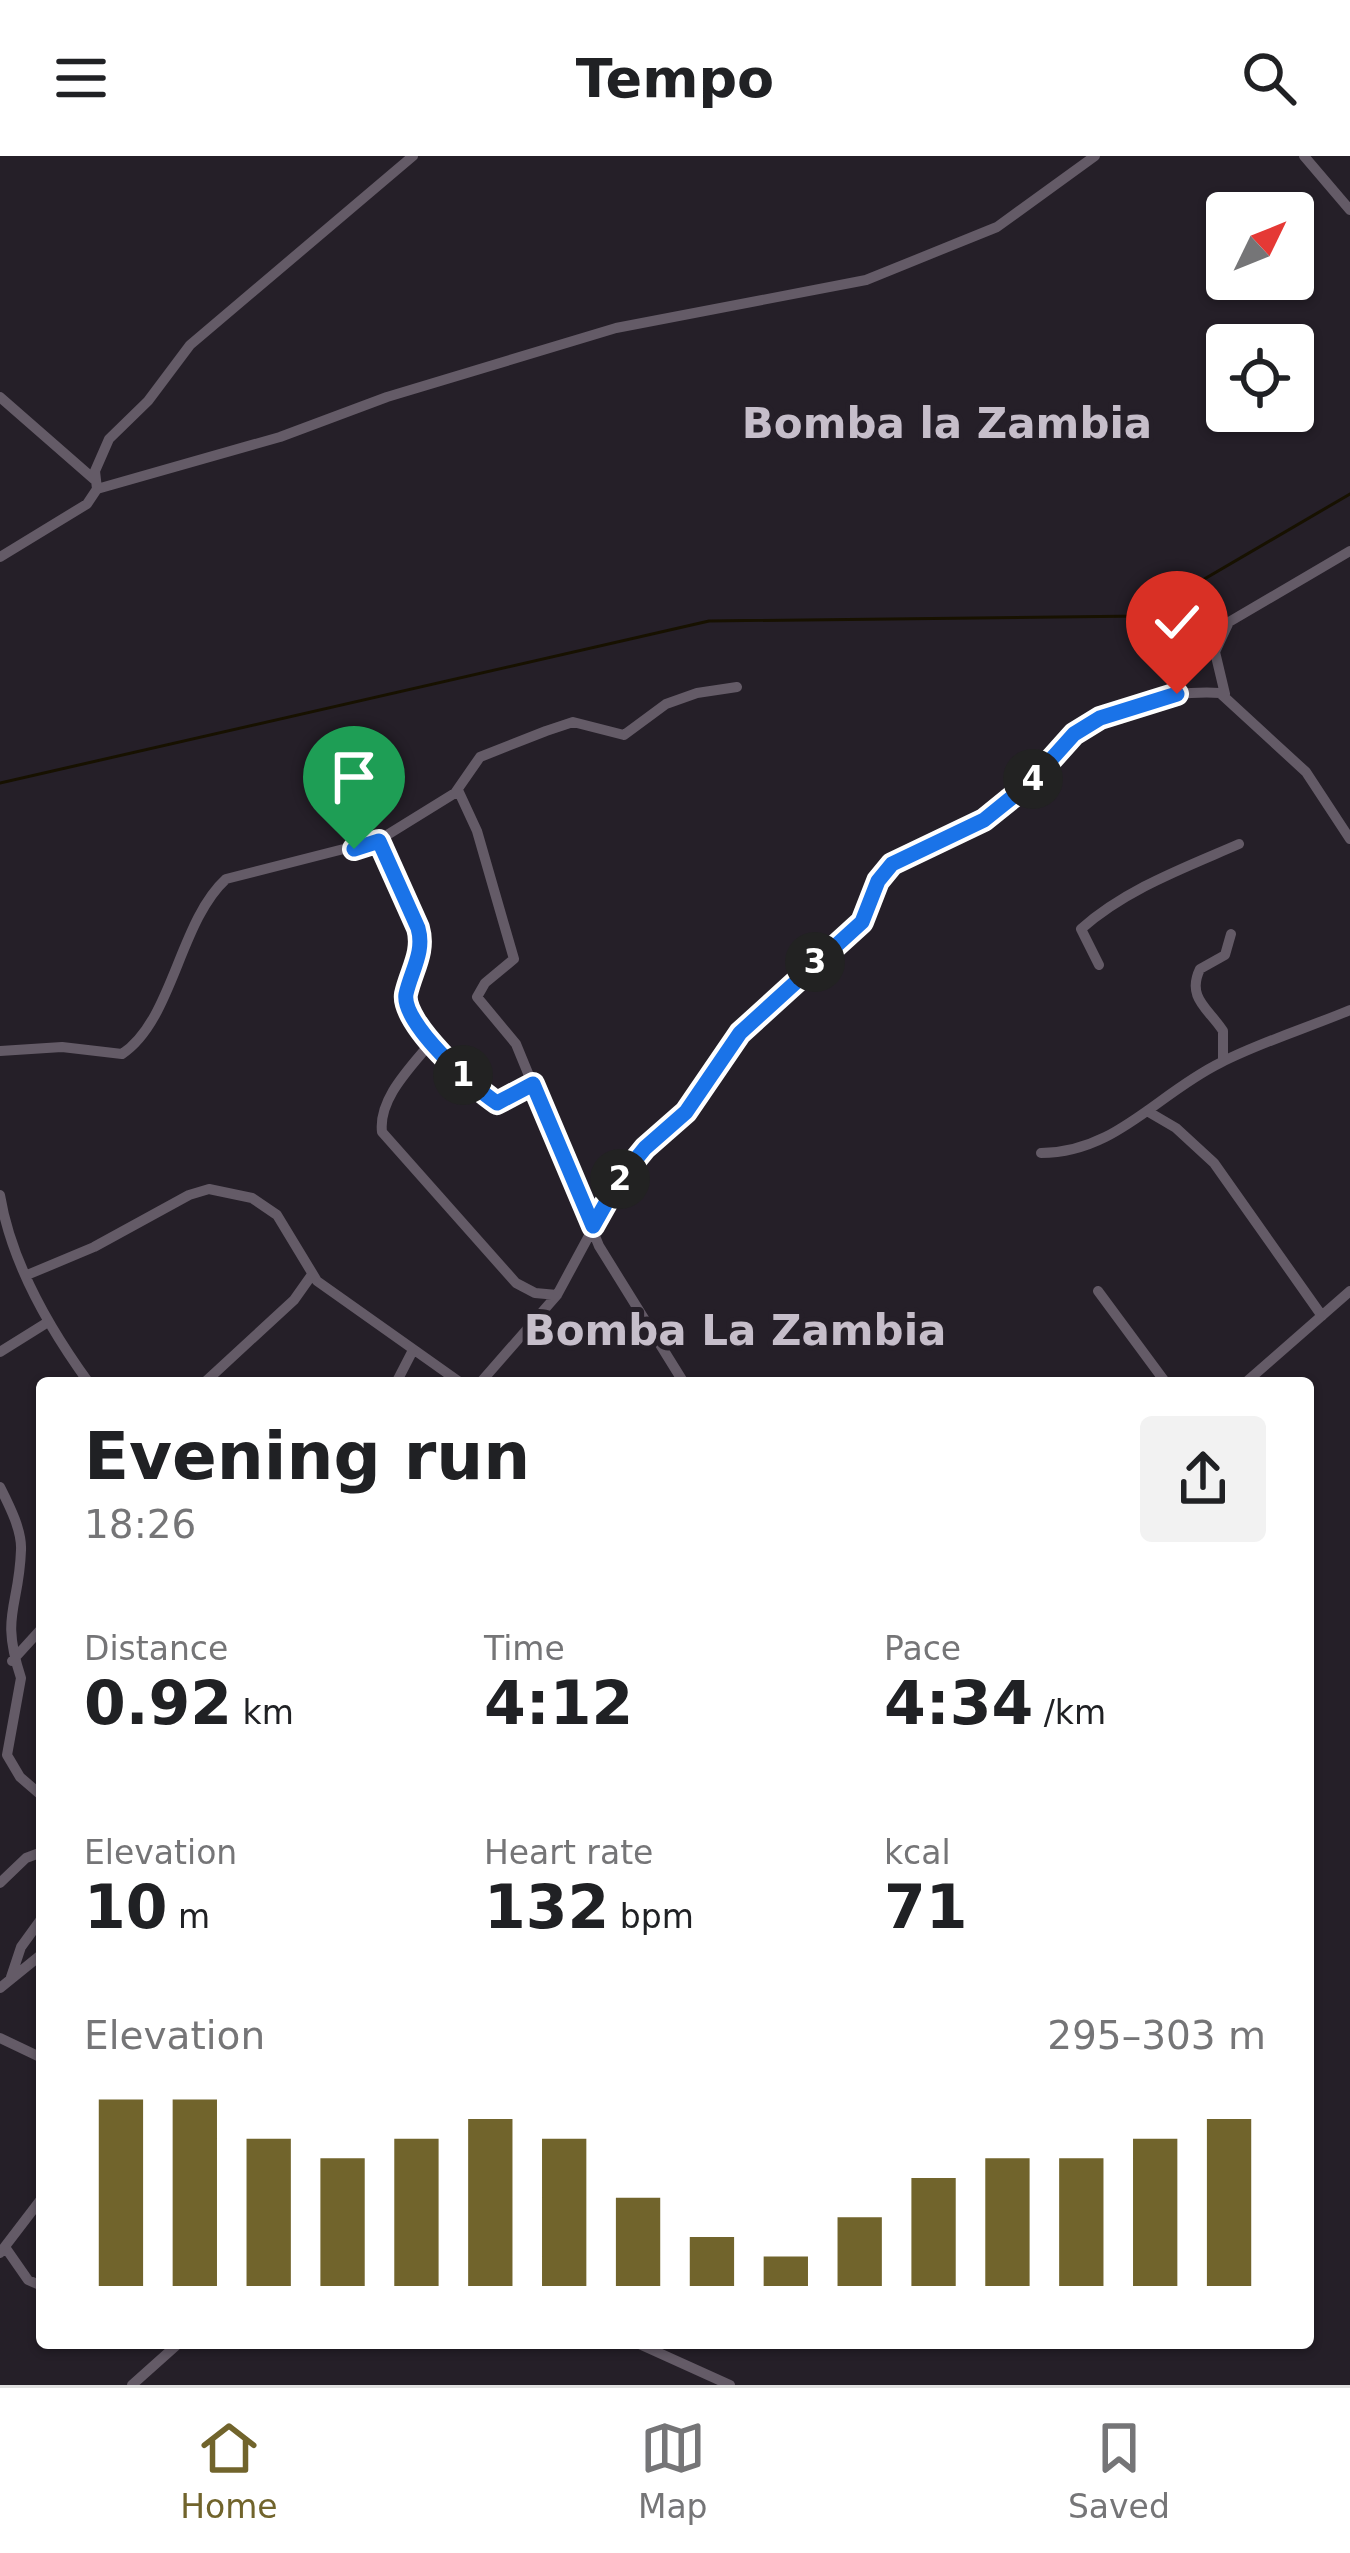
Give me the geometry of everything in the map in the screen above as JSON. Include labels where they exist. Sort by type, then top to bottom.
[{"type":"street","points":[[0,557],[86,504],[97,485],[109,439],[148,401],[190,345],[413,156]]},
{"type":"street","points":[[97,485],[280,437],[388,397],[616,328],[866,280],[997,227],[1095,156]]},
{"type":"street","points":[[1304,156],[1350,210]]},
{"type":"street","points":[[0,397],[97,485]]},
{"type":"street","points":[[1350,551],[1268,594],[1228,622],[1215,652],[1226,696],[1306,772],[1350,839]]},
{"type":"street","points":[[0,1051],[62,1047],[122,1054],[151,1018],[200,916],[226,879],[379,841],[458,790],[487,753],[573,722],[624,735],[666,704],[737,687]]},
{"type":"street","points":[[485,1377],[557,1295],[619,1180],[645,1148],[686,1112],[740,1033],[862,922],[878,881],[892,864],[984,820],[1031,782],[1074,734],[1100,718],[1189,692],[1226,696]]},
{"type":"street","points":[[458,790],[477,831],[514,958],[485,983],[477,998],[516,1044],[599,1246],[680,1377]]},
{"type":"street","points":[[379,841],[422,942],[406,1008],[432,1041],[497,1103],[533,1084]]},
{"type":"street","points":[[1099,965],[1081,929],[1133,892],[1239,844]]},
{"type":"street","points":[[1223,1061],[1223,1031],[1203,1011],[1195,986],[1200,969],[1225,955],[1231,934]]},
{"type":"street","points":[[1041,1154],[1069,1153],[1120,1134],[1223,1061],[1350,1010]]},
{"type":"street","points":[[432,1041],[389,1097],[380,1118],[382,1132],[516,1283],[535,1293],[557,1295]]},
{"type":"street","points":[[1147,1111],[1176,1128],[1214,1163],[1218,1176],[1322,1316]]},
{"type":"street","points":[[27,1275],[209,1189],[266,1205],[284,1225],[311,1276],[452,1377]]},
{"type":"street","points":[[0,1195],[48,1322],[85,1377]]},
{"type":"street","points":[[211,1377],[294,1300],[311,1276]]},
{"type":"street","points":[[1098,1291],[1162,1377]]},
{"type":"street","points":[[1252,1377],[1350,1291]]},
{"type":"street","points":[[0,1352],[48,1322]]},
{"type":"street","points":[[399,1377],[412,1352]]},
{"type":"street","points":[[0,1487],[21,1547],[3,1610],[12,1661],[21,1678],[3,1756],[36,1791]]},
{"type":"street","points":[[12,1661],[36,1635]]},
{"type":"street","points":[[0,1883],[36,1856]]},
{"type":"street","points":[[11,1977],[21,1947],[36,1926]]},
{"type":"street","points":[[0,1988],[36,1958]]},
{"type":"street","points":[[0,2038],[36,2055]]},
{"type":"street","points":[[36,2206],[3,2250],[36,2283]]},
{"type":"street","points":[[131,2385],[172,2349]]},
{"type":"street","points":[[650,2349],[730,2385]]},
{"type":"waterway","points":[[0,783],[709,621],[1141,616],[1350,494]]},
{"type":"district","name":"Bomba la Zambia","points":[[947,423]]},
{"type":"district","name":"Bomba La Zambia","points":[[735,1330]]},
{"type":"route","points":[[354,849],[379,841],[418,928],[422,942],[405,998],[413,1020],[459,1071],[497,1103],[513,1099],[533,1084],[593,1226],[619,1180],[645,1148],[686,1112],[740,1033],[862,922],[878,881],[892,864],[944,844],[984,820],[1031,782],[1074,734],[1100,718],[1177,694]]}]
